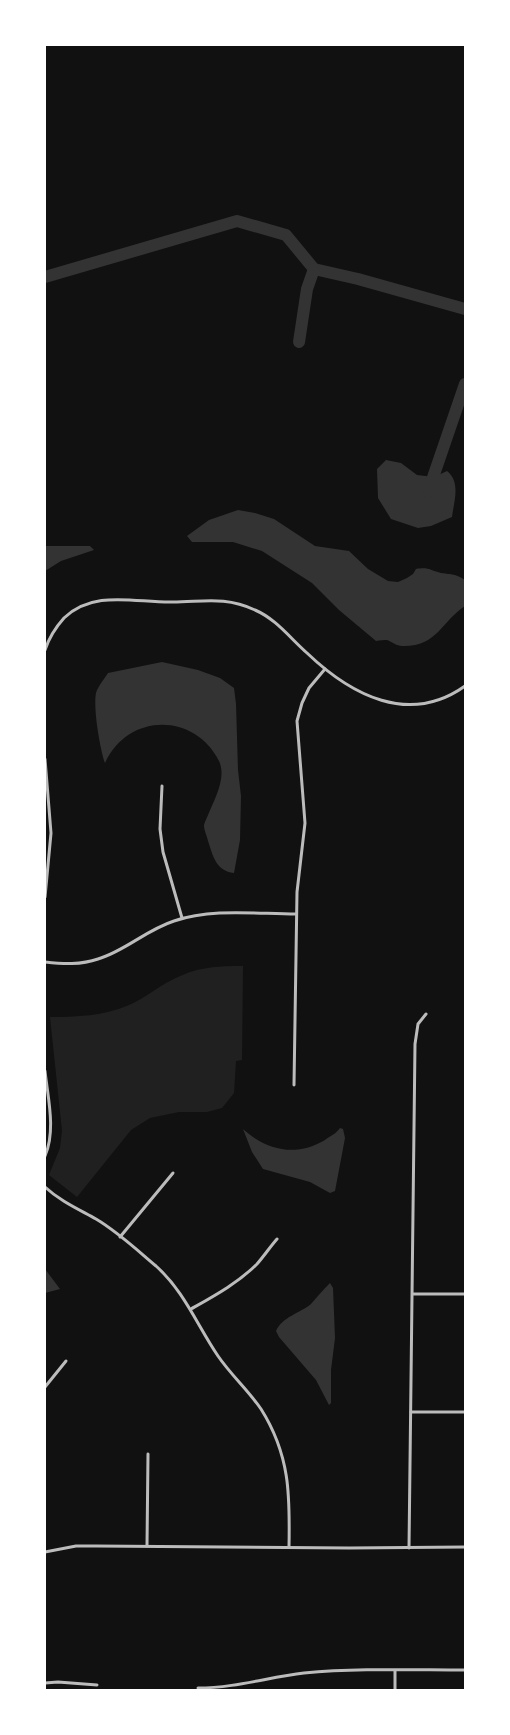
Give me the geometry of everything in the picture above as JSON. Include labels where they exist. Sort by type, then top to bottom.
[{"type":"street","points":[[45,650],[54,630],[68,615],[78,608],[95,601],[115,599],[174,602],[217,600],[243,605],[266,616],[279,625],[324,669],[345,683],[376,699],[404,706],[421,705],[452,695],[465,686]]},
{"type":"street","points":[[294,1085],[296,914],[304,824],[297,721],[309,688],[324,669]]},
{"type":"street","points":[[45,759],[51,833],[45,897]]},
{"type":"street","points":[[162,786],[160,829],[163,852],[182,918]]},
{"type":"street","points":[[45,962],[65,964],[98,960],[156,928],[182,918],[215,913],[296,914]]},
{"type":"street","points":[[409,1548],[415,1044],[418,1024],[426,1014]]},
{"type":"street","points":[[45,1072],[51,1131],[49,1147],[45,1156]]},
{"type":"street","points":[[120,1237],[173,1173]]},
{"type":"street","points":[[45,1187],[66,1204],[96,1219],[172,1282],[192,1310],[218,1355],[260,1408],[283,1456],[290,1499],[289,1547]]},
{"type":"street","points":[[192,1310],[257,1264],[277,1239]]},
{"type":"street","points":[[412,1294],[465,1294]]},
{"type":"street","points":[[45,1387],[66,1361]]},
{"type":"street","points":[[411,1412],[465,1412]]},
{"type":"street","points":[[147,1546],[148,1454]]},
{"type":"street","points":[[45,1551],[76,1546],[465,1547]]},
{"type":"street","points":[[198,1688],[217,1688],[304,1674],[465,1670]]},
{"type":"street","points":[[395,1671],[395,1690]]},
{"type":"street","points":[[45,1683],[97,1685]]},
{"type":"shaded area","points":[[386,460],[401,463],[417,475],[434,477],[447,471],[451,475],[455,486],[452,517],[431,526],[418,528],[391,519],[378,498],[377,469]]},
{"type":"shaded area","points":[[238,510],[274,519],[315,546],[349,551],[368,569],[388,581],[398,582],[420,568],[458,576],[465,580],[465,606],[431,638],[423,642],[402,646],[387,640],[376,641],[339,610],[312,583],[262,551],[233,542],[192,542],[187,536],[209,520]]},
{"type":"shaded area","points":[[45,546],[90,546],[94,550],[61,561],[45,571]]},
{"type":"shaded area","points":[[162,662],[198,670],[220,678],[234,688],[241,796],[240,840],[234,873],[223,869],[216,862],[204,829],[204,823],[219,789],[222,774],[219,761],[208,745],[194,734],[178,727],[161,725],[145,727],[129,735],[115,747],[105,763],[96,718],[95,700],[98,688],[108,673]]},
{"type":"shaded area","points":[[243,966],[242,1060],[236,1061],[234,1093],[222,1108],[207,1112],[179,1112],[150,1118],[131,1130],[77,1197],[49,1175],[60,1148],[62,1131],[50,1017],[110,1012],[135,1002],[166,983],[189,972],[215,967]]},
{"type":"shaded area","points":[[340,1128],[343,1129],[345,1138],[335,1191],[330,1193],[310,1182],[263,1169],[252,1152],[243,1129],[272,1147],[293,1150],[304,1149],[325,1140]]},
{"type":"shaded area","points":[[45,1269],[60,1289],[45,1293]]},
{"type":"shaded area","points":[[330,1283],[333,1288],[335,1338],[331,1370],[331,1403],[329,1405],[316,1380],[276,1331],[282,1322],[311,1304]]},
{"type":"waterway","points":[[45,277],[237,221],[286,235],[314,269],[358,279],[465,309]]},
{"type":"waterway","points":[[299,342],[307,289],[314,269]]},
{"type":"waterway","points":[[428,492],[465,384]]}]
